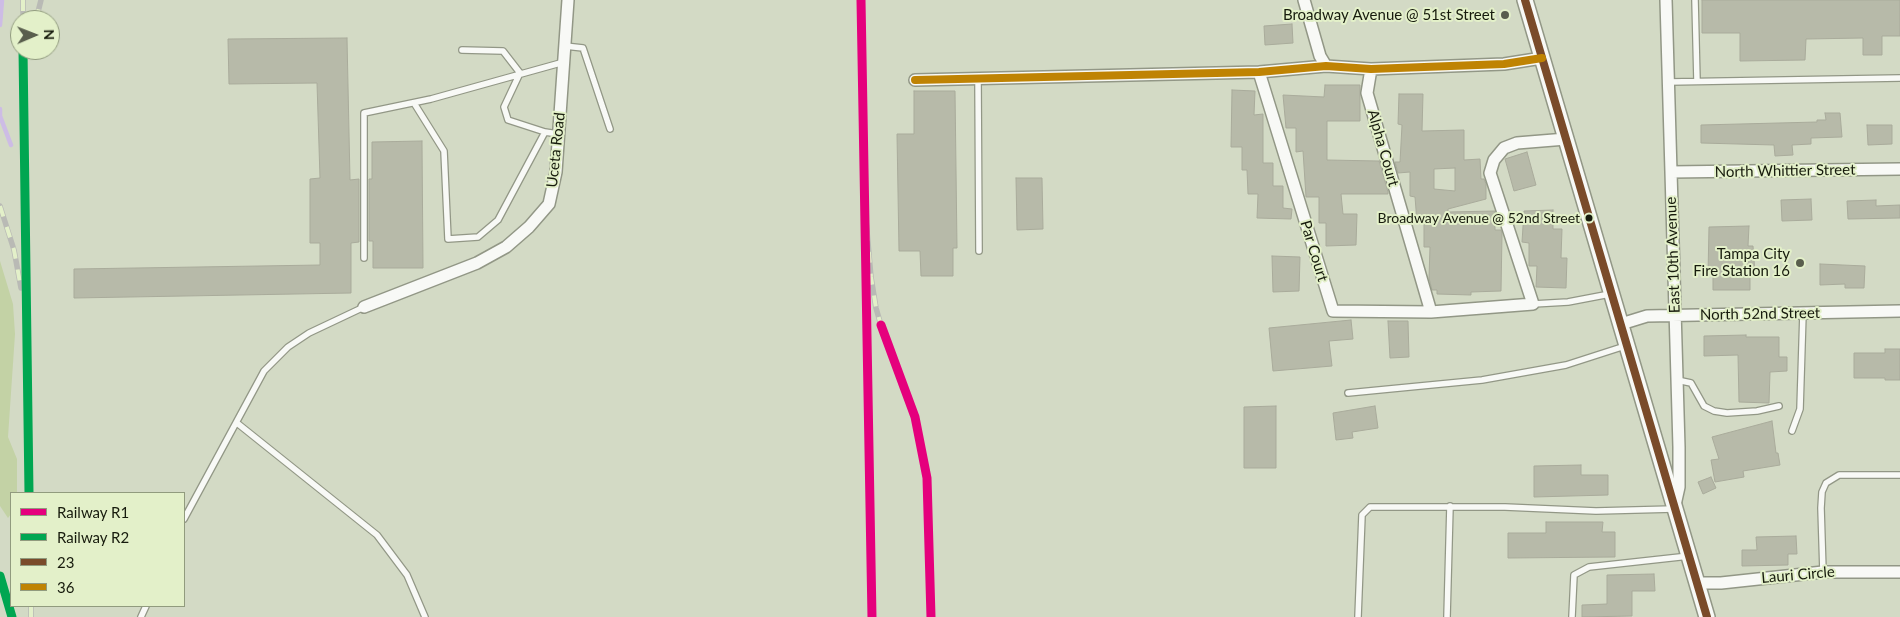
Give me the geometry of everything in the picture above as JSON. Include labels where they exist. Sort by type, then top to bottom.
[{"type":"street","name":"Uceta Road","points":[[364,307],[477,262],[512,242],[549,204],[556,172],[568,0]]},
{"type":"street","points":[[1304,0],[1320,56],[1326,66]]},
{"type":"street","points":[[1525,0],[1707,617]]},
{"type":"street","name":"East 10th Avenue","points":[[1666,0],[1679,487],[1674,510]]},
{"type":"street","points":[[915,80],[1259,72],[1326,66],[1371,69],[1504,64],[1542,58]]},
{"type":"street","name":"Alpha Court","points":[[1371,69],[1367,92],[1431,312]]},
{"type":"street","name":"Par Court","points":[[1259,72],[1333,311],[1431,312],[1533,304]]},
{"type":"street","points":[[1533,304],[1490,173],[1494,160],[1504,148],[1517,144],[1566,139]]},
{"type":"street","name":"North Whittier Street","points":[[1671,172],[1900,169]]},
{"type":"street","name":"North 52nd Street","points":[[1622,324],[1647,316],[1900,311]]},
{"type":"street","name":"Lauri Circle","points":[[1697,583],[1721,583],[1823,572],[1900,572]]},
{"type":"lane","points":[[1695,0],[1697,81]]},
{"type":"lane","points":[[565,46],[583,48],[610,129]]},
{"type":"lane","points":[[462,50],[503,51],[520,73]]},
{"type":"lane","points":[[364,258],[364,113],[414,103],[564,62]]},
{"type":"lane","points":[[520,73],[504,107],[508,120],[545,132],[558,134]]},
{"type":"lane","points":[[1669,82],[1900,78]]},
{"type":"lane","points":[[978,79],[979,251]]},
{"type":"lane","points":[[414,103],[444,151],[448,238],[478,237],[498,220],[545,132]]},
{"type":"lane","points":[[1533,304],[1568,302],[1612,293]]},
{"type":"lane","points":[[185,517],[264,371],[288,347],[309,334],[364,307]]},
{"type":"lane","points":[[1792,431],[1800,409],[1803,313]]},
{"type":"lane","points":[[1348,393],[1482,380],[1566,365],[1627,345]]},
{"type":"lane","points":[[1677,380],[1691,383],[1704,406],[1714,411],[1727,413],[1747,412],[1779,406]]},
{"type":"lane","points":[[237,423],[377,536],[407,575],[425,617]]},
{"type":"lane","points":[[1823,572],[1821,508],[1822,492],[1826,483],[1832,477],[1839,475],[1900,475]]},
{"type":"lane","points":[[1358,617],[1362,515],[1370,507],[1450,506],[1596,511],[1674,510]]},
{"type":"lane","points":[[1447,617],[1450,506]]},
{"type":"lane","points":[[1572,617],[1574,575],[1589,568],[1688,556]]},
{"type":"green space","points":[[0,261],[13,304],[15,334],[8,437],[17,459],[17,492],[10,492],[10,515],[8,518],[0,506]]},
{"type":"building","points":[[1702,0],[1900,0],[1900,36],[1882,36],[1882,55],[1863,55],[1863,38],[1806,39],[1805,60],[1740,61],[1740,33],[1702,33]]},
{"type":"building","points":[[1292,24],[1293,43],[1265,45],[1264,26]]},
{"type":"building","points":[[347,38],[350,180],[359,179],[359,242],[351,243],[351,293],[74,298],[74,269],[320,265],[320,243],[310,243],[310,179],[320,178],[317,83],[229,84],[228,39]]},
{"type":"building","points":[[1325,85],[1360,85],[1360,121],[1327,121],[1327,160],[1379,161],[1388,192],[1388,194],[1341,194],[1343,214],[1357,214],[1356,245],[1326,246],[1326,223],[1319,223],[1319,197],[1306,197],[1303,151],[1296,152],[1296,128],[1286,128],[1283,95],[1324,97]]},
{"type":"building","points":[[1232,90],[1255,91],[1254,115],[1263,114],[1263,163],[1273,163],[1273,186],[1283,186],[1283,208],[1292,209],[1291,219],[1257,218],[1258,194],[1248,194],[1247,170],[1242,170],[1242,147],[1231,147]]},
{"type":"building","points":[[914,91],[955,91],[957,248],[953,248],[953,276],[921,276],[920,251],[899,251],[897,134],[914,134]]},
{"type":"building","points":[[1399,94],[1423,94],[1422,131],[1464,130],[1464,160],[1480,159],[1481,179],[1484,179],[1486,184],[1486,199],[1448,209],[1448,212],[1495,211],[1495,230],[1501,230],[1502,234],[1501,291],[1471,292],[1471,295],[1437,294],[1437,290],[1432,290],[1429,278],[1430,247],[1424,247],[1424,222],[1417,222],[1415,197],[1410,196],[1410,172],[1398,173],[1395,162],[1400,162],[1402,125],[1398,124]],"holes":[[[1455,168],[1455,191],[1434,189],[1434,169]]]},
{"type":"building","points":[[1825,113],[1840,113],[1842,137],[1811,138],[1811,144],[1792,145],[1793,155],[1775,156],[1774,145],[1701,143],[1701,125],[1817,122],[1817,120],[1826,120]]},
{"type":"building","points":[[1867,125],[1892,125],[1892,144],[1868,145]]},
{"type":"building","points":[[422,141],[423,268],[373,268],[373,241],[369,241],[369,179],[372,179],[372,142]]},
{"type":"building","points":[[1527,152],[1536,185],[1514,191],[1505,159]]},
{"type":"building","points":[[1016,178],[1042,178],[1043,229],[1017,230]]},
{"type":"building","points":[[1811,199],[1812,220],[1782,221],[1781,200]]},
{"type":"building","points":[[1876,200],[1876,206],[1900,205],[1900,218],[1848,219],[1847,201]]},
{"type":"building","points":[[1553,210],[1553,229],[1562,229],[1561,258],[1567,258],[1566,288],[1536,287],[1537,266],[1529,266],[1529,243],[1522,242],[1524,211]]},
{"type":"building","points":[[1749,226],[1748,246],[1753,246],[1755,273],[1750,273],[1750,290],[1713,290],[1713,274],[1708,274],[1709,227]]},
{"type":"building","points":[[1272,256],[1300,257],[1299,291],[1273,292]]},
{"type":"building","points":[[1820,264],[1865,266],[1864,288],[1845,288],[1845,284],[1820,285]]},
{"type":"building","points":[[1351,320],[1353,339],[1329,341],[1332,366],[1273,371],[1269,328]]},
{"type":"building","points":[[1388,321],[1408,321],[1409,357],[1390,358]]},
{"type":"building","points":[[1746,335],[1746,337],[1779,337],[1779,357],[1787,357],[1787,371],[1770,372],[1769,403],[1739,402],[1738,355],[1704,356],[1704,336]]},
{"type":"building","points":[[1885,349],[1900,349],[1900,380],[1854,378],[1854,353],[1885,353]]},
{"type":"building","points":[[1276,406],[1276,468],[1244,468],[1244,407]]},
{"type":"building","points":[[1375,406],[1378,428],[1352,432],[1353,438],[1336,440],[1333,413]]},
{"type":"building","points":[[1772,421],[1776,453],[1778,453],[1780,465],[1743,471],[1744,477],[1715,482],[1711,460],[1719,459],[1712,437]]},
{"type":"building","points":[[1581,465],[1581,475],[1608,475],[1608,495],[1534,497],[1534,466]]},
{"type":"building","points":[[1711,477],[1716,488],[1703,494],[1698,482]]},
{"type":"building","points":[[1546,522],[1603,522],[1602,532],[1615,532],[1615,557],[1508,558],[1508,533],[1546,533]]},
{"type":"building","points":[[1796,536],[1797,554],[1788,554],[1788,565],[1742,566],[1742,550],[1757,550],[1756,537]]},
{"type":"building","points":[[1654,574],[1655,591],[1632,591],[1632,616],[1582,617],[1582,605],[1607,604],[1607,575]]},
{"type":"waterway","points":[[0,25],[2,0]]},
{"type":"waterway","points":[[0,109],[0,116],[11,145]]},
{"type":"railway","points":[[23,0],[23,10]]},
{"type":"railway","points":[[38,10],[41,0]]},
{"type":"railway","points":[[23,60],[29,492]]},
{"type":"railway","points":[[0,206],[14,250],[21,288]]},
{"type":"railway","points":[[865,208],[871,277],[876,308],[885,339],[915,417],[927,478],[931,617]]},
{"type":"railway","points":[[0,576],[12,617]]},
{"type":"railway","points":[[31,607],[31,617]]},
{"type":"rail line","name":"R1","points":[[861,0],[872,617]]},
{"type":"rail line","name":"R2","points":[[23,60],[29,492]]},
{"type":"rail line","name":"R1","points":[[881,325],[915,417],[927,478],[931,617]]},
{"type":"rail line","name":"R2","points":[[0,576],[12,617]]},
{"type":"transit line","name":"23","points":[[1525,0],[1707,617]]},
{"type":"transit line","name":"36","points":[[915,80],[1259,72],[1326,66],[1371,69],[1504,64],[1542,58]]},
{"type":"place","name":"Broadway Avenue @ 51st Street","points":[[1505,15]]},
{"type":"place","name":"Broadway Avenue @ 52nd Street","points":[[1589,218]]},
{"type":"place","name":"Tampa City Fire Station 16","points":[[1800,263]]}]
